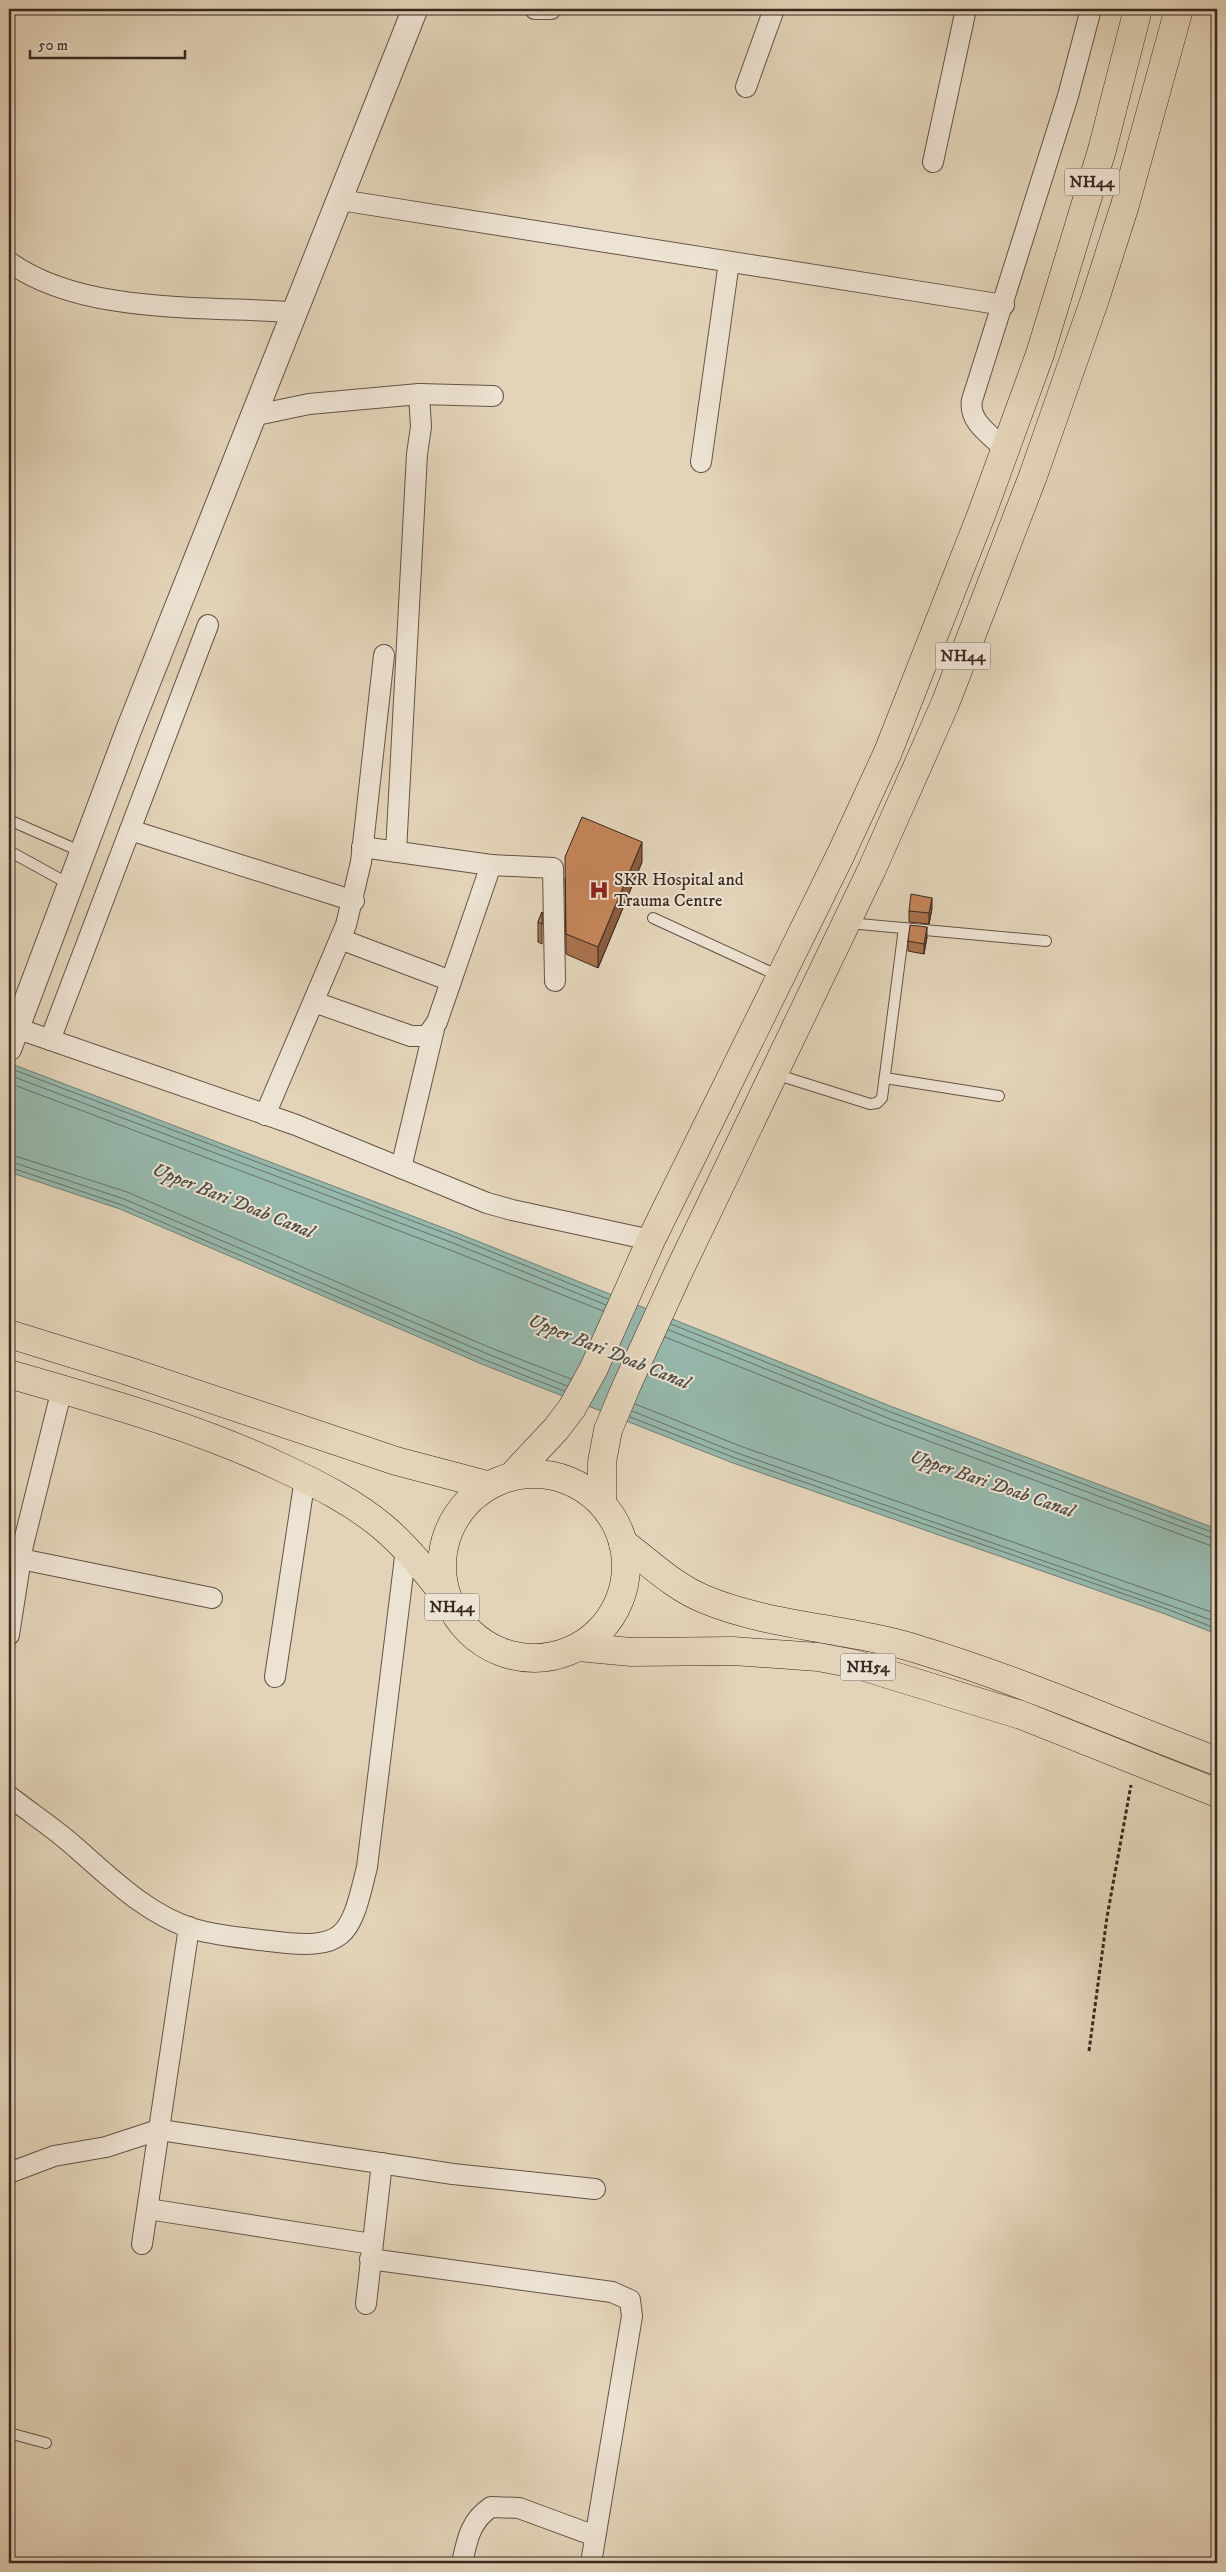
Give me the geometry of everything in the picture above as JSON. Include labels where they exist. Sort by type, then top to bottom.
[{"type":"highway","name":"NH44","points":[[513,1475],[556,1429],[572,1408],[594,1368],[647,1249],[779,976],[840,856],[888,752],[1040,354],[1102,150],[1138,9]]},
{"type":"highway","name":"NH44","points":[[602,1503],[602,1462],[608,1430],[677,1275],[847,923],[922,759],[1061,399],[1124,205],[1179,9]]},
{"type":"highway","points":[[9,1334],[125,1370],[387,1458],[487,1485]]},
{"type":"highway","name":"NH44","points":[[9,1374],[152,1415],[257,1455],[305,1478],[359,1509],[406,1548],[448,1600],[467,1629],[480,1641],[502,1653],[528,1658],[553,1656],[578,1647],[594,1636],[608,1620],[618,1603],[624,1583],[626,1563],[623,1543],[616,1523],[602,1503],[584,1487],[561,1477],[537,1473],[513,1475],[487,1485],[460,1510],[446,1536],[442,1557],[442,1579],[448,1600]]},
{"type":"highway","name":"NH54","points":[[623,1543],[676,1584],[702,1599],[737,1611],[908,1646],[969,1665],[1052,1695],[1217,1761]]},
{"type":"highway","name":"NH54","points":[[578,1647],[631,1652],[733,1651],[818,1657],[855,1664],[1020,1715],[1217,1793]]},
{"type":"street","points":[[415,9],[340,200],[293,312],[11,1033],[50,1040],[266,1115],[487,1203],[647,1249]]},
{"type":"street","points":[[536,9],[551,9]]},
{"type":"street","points":[[746,87],[774,9]]},
{"type":"street","points":[[933,162],[966,9]]},
{"type":"street","points":[[1005,449],[973,418],[970,410],[1068,96],[1091,9]]},
{"type":"street","points":[[340,200],[1004,305]]},
{"type":"street","points":[[9,262],[50,283],[114,300],[146,305],[293,312]]},
{"type":"street","points":[[700,462],[729,262]]},
{"type":"street","points":[[252,416],[309,404],[420,394],[493,396]]},
{"type":"street","points":[[396,852],[417,454],[421,426],[420,394]]},
{"type":"street","points":[[50,1040],[208,626]]},
{"type":"street","points":[[266,1115],[340,939],[354,900],[384,655]]},
{"type":"street","points":[[130,830],[354,900]]},
{"type":"street","points":[[362,847],[492,865],[553,868],[555,980]]},
{"type":"street","points":[[400,1168],[434,1030],[492,865]]},
{"type":"street","points":[[340,939],[451,981]]},
{"type":"street","points":[[314,1002],[411,1036],[427,1036],[434,1030]]},
{"type":"street","points":[[9,1635],[21,1560],[62,1389]]},
{"type":"street","points":[[275,1677],[305,1478]]},
{"type":"street","points":[[9,1796],[60,1834],[140,1902],[189,1927],[226,1936],[280,1942],[321,1944],[332,1941],[348,1926],[355,1913],[366,1866],[406,1548]]},
{"type":"street","points":[[21,1560],[212,1598]]},
{"type":"street","points":[[142,2244],[189,1927]]},
{"type":"street","points":[[9,2173],[54,2156],[106,2147],[159,2131],[453,2174],[595,2189]]},
{"type":"street","points":[[366,2304],[382,2164]]},
{"type":"street","points":[[148,2209],[371,2251],[612,2292],[630,2300],[632,2316],[591,2563]]},
{"type":"street","points":[[462,2563],[470,2530],[476,2519],[491,2507],[519,2508],[595,2536]]},
{"type":"lane","points":[[9,820],[82,852]]},
{"type":"lane","points":[[9,851],[69,884]]},
{"type":"lane","points":[[653,918],[779,976]]},
{"type":"lane","points":[[847,923],[1046,941]]},
{"type":"lane","points":[[775,1074],[870,1104],[877,1103],[882,1098],[904,928]]},
{"type":"lane","points":[[885,1078],[999,1096]]},
{"type":"lane","points":[[9,2433],[46,2443]]},
{"type":"path","points":[[1089,2051],[1111,1888],[1137,1762]]},
{"type":"water","name":"Upper Bari Doab Canal","points":[[9,1063],[457,1233],[890,1406],[1217,1529],[1217,1634],[1165,1614],[733,1463],[484,1365],[120,1209],[9,1172]]},
{"type":"building","points":[[582,817],[642,842],[598,947],[566,934],[565,857]]},
{"type":"building","points":[[911,894],[932,898],[929,913],[909,911]]},
{"type":"building","points":[[542,912],[542,924],[538,922]]},
{"type":"building","points":[[910,925],[927,927],[924,944],[908,941]]},
{"type":"place","name":"SKR Hospital and Trauma Centre","points":[[599,890]]}]
